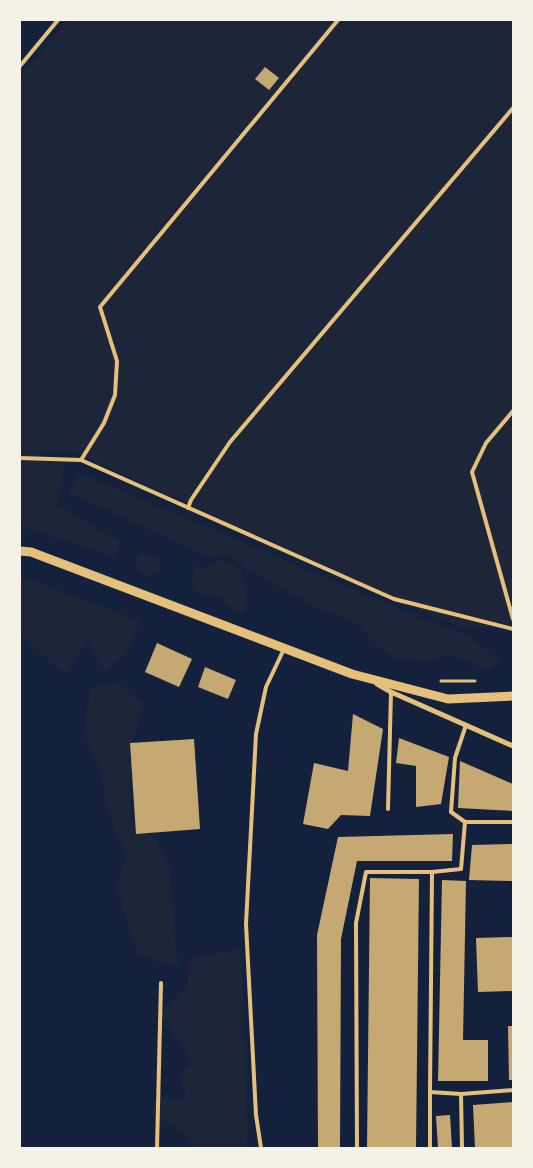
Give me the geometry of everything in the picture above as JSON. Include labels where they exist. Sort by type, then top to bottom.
[{"type":"street","points":[[20,551],[30,552],[365,678],[448,699],[513,696]]},
{"type":"street","points":[[365,678],[391,692],[513,746]]},
{"type":"lane","points":[[20,66],[58,20]]},
{"type":"lane","points":[[81,460],[104,423],[115,394],[117,361],[100,307],[338,20]]},
{"type":"lane","points":[[188,508],[191,500],[230,442],[513,108]]},
{"type":"lane","points":[[513,411],[486,443],[472,472],[513,619]]},
{"type":"lane","points":[[20,458],[81,460],[394,599],[513,629]]},
{"type":"lane","points":[[261,1148],[256,1115],[246,924],[256,734],[266,687],[284,648]]},
{"type":"lane","points":[[388,809],[391,692]]},
{"type":"lane","points":[[466,725],[455,758],[450,812],[465,822],[513,822]]},
{"type":"lane","points":[[357,1148],[356,923],[366,872],[461,870],[465,822]]},
{"type":"lane","points":[[430,1148],[432,872]]},
{"type":"lane","points":[[157,1148],[161,983]]},
{"type":"lane","points":[[430,1092],[461,1094],[513,1090]]},
{"type":"lane","points":[[461,1094],[462,1148]]},
{"type":"path","points":[[436,681],[484,681]]},
{"type":"shaded area","points":[[68,20],[513,20],[513,627],[460,627],[70,450],[20,452],[20,77]]},
{"type":"shaded area","points":[[20,454],[39,454],[65,462],[57,505],[119,541],[114,557],[20,527]]},
{"type":"shaded area","points":[[80,473],[421,618],[468,635],[501,662],[488,671],[451,654],[431,662],[392,658],[355,622],[314,606],[245,568],[229,554],[210,558],[68,492]]},
{"type":"shaded area","points":[[140,553],[160,559],[162,570],[149,577],[134,565]]},
{"type":"shaded area","points":[[222,559],[241,569],[246,596],[245,611],[238,613],[218,597],[197,592],[190,585],[196,565],[204,569]]},
{"type":"shaded area","points":[[20,576],[140,621],[126,653],[105,672],[88,640],[64,674],[20,634]]},
{"type":"shaded area","points":[[119,683],[142,704],[137,732],[130,743],[131,821],[154,839],[169,865],[178,966],[164,964],[137,954],[116,883],[127,860],[106,803],[101,772],[84,733],[90,688]]},
{"type":"shaded area","points":[[241,949],[248,1148],[194,1148],[184,1133],[151,1114],[160,1096],[186,1100],[180,1074],[192,1061],[159,1014],[187,986],[189,958]]},
{"type":"building","points":[[265,67],[279,78],[269,90],[255,79]]},
{"type":"building","points":[[157,643],[192,659],[179,687],[145,672]]},
{"type":"building","points":[[205,667],[236,680],[228,699],[198,687]]},
{"type":"building","points":[[353,714],[383,729],[370,816],[341,815],[328,829],[303,824],[314,763],[348,771]]},
{"type":"building","points":[[399,738],[449,757],[441,804],[416,807],[416,766],[396,763]]},
{"type":"building","points":[[194,739],[200,829],[136,834],[130,743]]},
{"type":"building","points":[[460,761],[513,784],[513,811],[458,808]]},
{"type":"building","points":[[453,834],[452,861],[357,861],[341,939],[340,1148],[318,1148],[317,935],[338,837]]},
{"type":"building","points":[[513,844],[513,881],[469,880],[472,845]]},
{"type":"building","points":[[370,878],[419,879],[416,1148],[367,1148]]},
{"type":"building","points":[[442,880],[466,881],[463,1040],[488,1040],[488,1081],[438,1081]]},
{"type":"building","points":[[513,937],[513,991],[478,992],[476,938]]},
{"type":"building","points":[[508,1026],[513,1026],[513,1080],[509,1080]]},
{"type":"building","points":[[513,1102],[513,1148],[475,1148],[473,1105]]},
{"type":"building","points":[[450,1115],[452,1148],[438,1148],[436,1116]]}]
